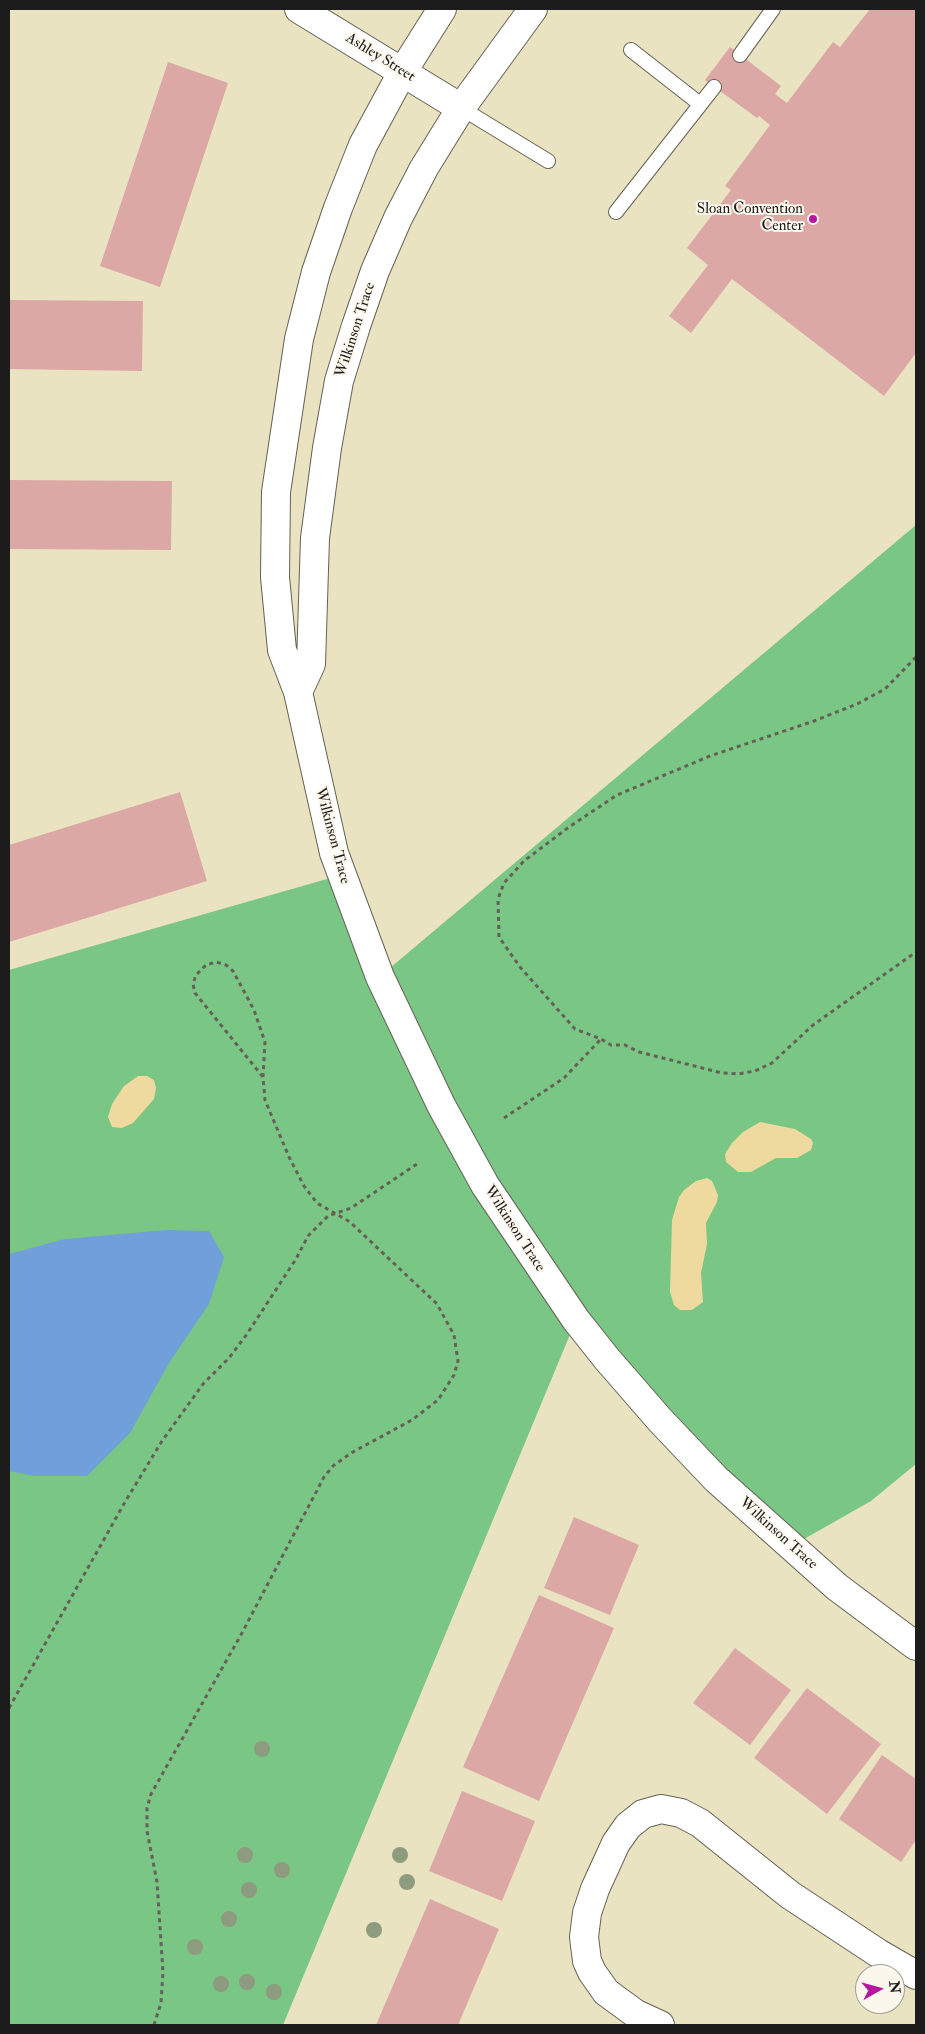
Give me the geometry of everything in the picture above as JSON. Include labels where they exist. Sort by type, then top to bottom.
[{"type":"street","name":"Ashley Street","points":[[299,9],[461,108]]},
{"type":"street","name":"Wilkinson Trace","points":[[442,9],[403,71],[364,145],[338,208],[316,272],[299,339],[276,492],[275,577],[282,650],[298,692],[334,853],[352,906],[380,977],[408,1040],[485,1185],[576,1320],[660,1420],[716,1479],[790,1547],[838,1587],[916,1646]]},
{"type":"street","name":"Wilkinson Trace","points":[[298,692],[311,664],[318,508],[339,380],[375,271],[398,218],[424,168],[461,108],[533,9]]},
{"type":"street","points":[[660,2025],[636,2014],[606,1992],[587,1961],[584,1937],[593,1897],[616,1843],[628,1826],[643,1814],[661,1810],[681,1813],[700,1823],[790,1895],[869,1948],[916,1976]]},
{"type":"lane","points":[[740,55],[773,9]]},
{"type":"lane","points":[[632,50],[700,104]]},
{"type":"lane","points":[[616,212],[714,87]]},
{"type":"lane","points":[[461,108],[548,162]]},
{"type":"path","points":[[916,657],[884,689],[857,704],[814,721],[710,756],[617,795],[524,861],[504,883],[498,899],[499,937],[520,967],[575,1029],[601,1039],[611,1046],[625,1046],[639,1052],[691,1066],[722,1072],[738,1074],[755,1071],[772,1062],[813,1025],[916,952]]},
{"type":"path","points":[[154,2025],[161,2003],[163,1972],[157,1882],[147,1830],[147,1808],[151,1794],[242,1633],[324,1477],[333,1466],[351,1453],[412,1420],[438,1400],[447,1390],[458,1362],[454,1336],[436,1304],[350,1222],[317,1204],[304,1186],[289,1157],[266,1100],[263,1077],[265,1042],[254,1010],[233,971],[226,965],[216,962],[206,964],[196,975],[193,984],[195,993],[263,1077]]},
{"type":"path","points":[[504,1118],[564,1078],[601,1039]]},
{"type":"path","points":[[9,1708],[125,1502],[162,1441],[203,1384],[228,1358],[247,1334],[296,1259],[308,1236],[328,1216],[351,1208],[420,1162]]},
{"type":"green space","points":[[916,525],[916,1464],[871,1501],[790,1547],[576,1320],[283,2025],[9,2025],[9,970],[341,875],[384,973]]},
{"type":"sand","points":[[138,1076],[147,1076],[154,1080],[156,1088],[154,1099],[133,1123],[122,1128],[112,1127],[108,1117],[112,1104],[124,1086]]},
{"type":"sand","points":[[760,1122],[795,1129],[811,1139],[813,1143],[811,1150],[797,1158],[776,1158],[751,1172],[738,1172],[726,1162],[725,1154],[732,1143],[743,1132]]},
{"type":"sand","points":[[707,1178],[712,1181],[718,1195],[717,1202],[706,1223],[707,1244],[701,1273],[703,1302],[692,1310],[680,1310],[674,1305],[670,1292],[672,1220],[679,1197],[684,1190],[696,1181]]},
{"type":"water","points":[[167,1230],[209,1231],[224,1257],[209,1304],[169,1363],[130,1433],[87,1476],[34,1476],[9,1471],[9,1254],[65,1239]]},
{"type":"building","name":"Sloan Convention Center","points":[[870,9],[916,9],[916,353],[884,396],[732,279],[691,333],[669,316],[708,265],[687,248],[731,190],[725,186],[770,125],[759,116],[757,118],[705,80],[730,47],[781,86],[775,94],[787,103],[833,42],[840,47]]},
{"type":"building","points":[[168,62],[228,83],[160,287],[100,266]]},
{"type":"building","points":[[9,300],[143,301],[142,371],[9,369]]},
{"type":"building","points":[[9,480],[172,481],[171,550],[9,549]]},
{"type":"building","points":[[180,792],[207,881],[9,942],[9,845]]},
{"type":"building","points":[[574,1517],[639,1545],[610,1615],[544,1588]]},
{"type":"building","points":[[539,1595],[614,1628],[539,1801],[463,1767]]},
{"type":"building","points":[[735,1648],[791,1690],[750,1745],[693,1703]]},
{"type":"building","points":[[807,1688],[881,1744],[827,1814],[754,1758]]},
{"type":"building","points":[[882,1755],[916,1779],[916,1840],[901,1862],[839,1819]]},
{"type":"building","points":[[462,1791],[535,1821],[502,1901],[429,1871]]},
{"type":"building","points":[[430,1899],[499,1929],[458,2025],[376,2025]]},
{"type":"place","name":"Sloan Convention Center","points":[[813,219]]}]
